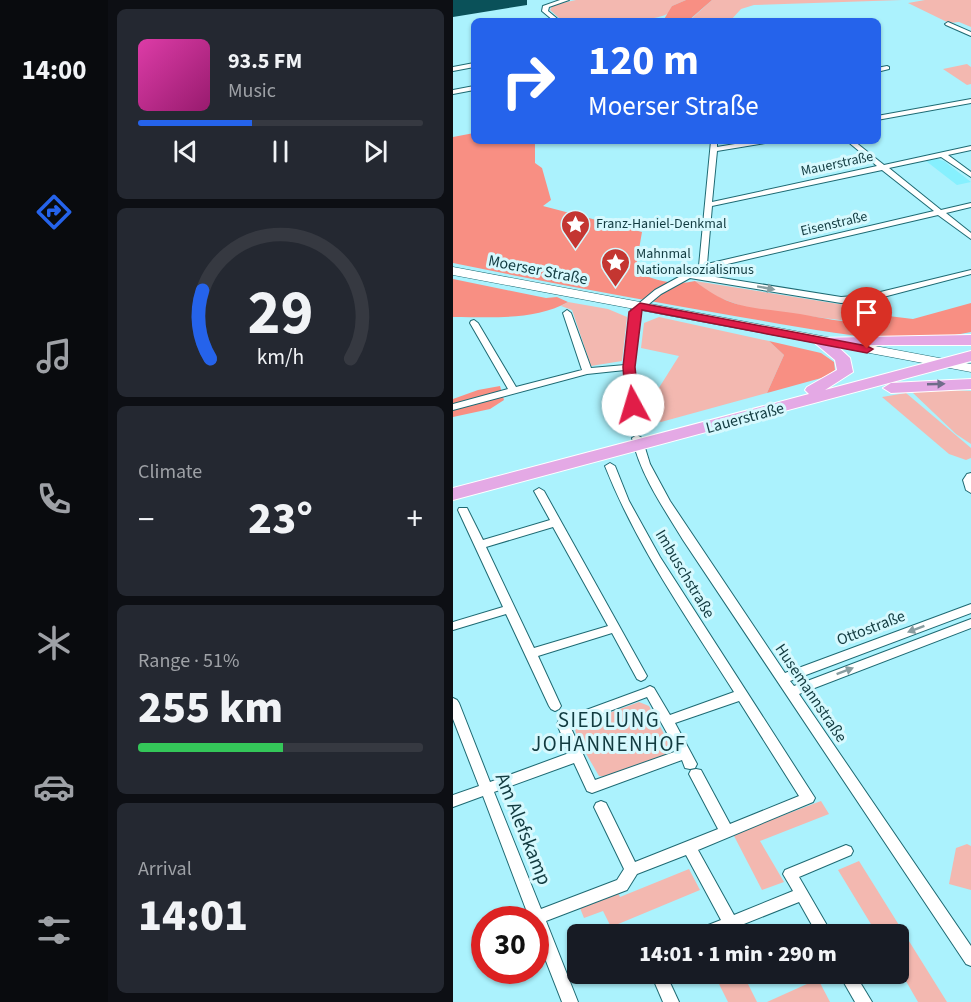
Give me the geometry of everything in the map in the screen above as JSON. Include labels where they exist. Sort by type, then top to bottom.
[{"type":"main road","name":"Moerser Straße","points":[[453,271],[971,368]]},
{"type":"main road","points":[[821,341],[971,340]]},
{"type":"main road","points":[[813,390],[845,372],[842,358],[821,341]]},
{"type":"main road","name":"Lauerstraße","points":[[453,494],[542,470],[637,435],[813,390],[971,345]]},
{"type":"main road","name":"Lauerstraße","points":[[637,435],[693,432],[971,356]]},
{"type":"main road","points":[[693,432],[761,421],[903,385],[971,384]]},
{"type":"street","points":[[554,18],[545,10],[546,6],[566,0]]},
{"type":"street","points":[[948,24],[971,34]]},
{"type":"street","points":[[453,69],[471,66]]},
{"type":"street","points":[[881,69],[887,68]]},
{"type":"street","points":[[453,92],[471,89]]},
{"type":"street","points":[[881,117],[971,101]]},
{"type":"street","points":[[854,144],[971,237]]},
{"type":"street","points":[[703,267],[713,145]]},
{"type":"street","name":"Mauerstraße","points":[[708,206],[971,148]]},
{"type":"street","points":[[943,154],[971,175]]},
{"type":"street","name":"Eisenstraße","points":[[640,306],[688,274],[703,267],[971,205]]},
{"type":"street","points":[[688,274],[841,300],[868,298],[971,272]]},
{"type":"street","name":"Husemannstraße","points":[[640,306],[634,312],[629,367],[637,435],[661,492],[687,537],[971,960]]},
{"type":"street","points":[[567,313],[587,370]]},
{"type":"street","points":[[474,323],[514,391]]},
{"type":"street","points":[[453,407],[587,370],[629,367]]},
{"type":"street","name":"Imbuschstraße","points":[[609,466],[630,514],[655,558],[809,798],[727,832]]},
{"type":"street","points":[[971,476],[968,480],[971,490]]},
{"type":"street","points":[[539,491],[727,832],[632,870],[622,885],[549,913]]},
{"type":"street","points":[[462,510],[632,870]]},
{"type":"street","points":[[479,545],[557,522]]},
{"type":"street","name":"Ottostraße","points":[[782,679],[971,608]]},
{"type":"street","points":[[453,626],[509,609]]},
{"type":"street","name":"Ottostraße","points":[[791,692],[971,623]]},
{"type":"street","points":[[530,654],[615,627]]},
{"type":"street","points":[[559,714],[645,682]]},
{"type":"street","points":[[667,721],[741,694]]},
{"type":"street","name":"Am Alefskamp","points":[[453,703],[534,906]]},
{"type":"street","points":[[453,801],[577,756]]},
{"type":"street","points":[[592,788],[690,764]]},
{"type":"street","points":[[690,848],[730,922]]},
{"type":"street","points":[[819,924],[790,874],[846,851]]},
{"type":"street","points":[[726,924],[802,894]]},
{"type":"street","name":"Am Alefskamp","points":[[549,946],[570,1002]]},
{"type":"street","points":[[663,984],[671,1002]]},
{"type":"street","points":[[853,984],[864,1002]]},
{"type":"shaded area","points":[[576,0],[686,0],[672,6],[669,13],[653,18],[559,18],[550,10],[553,5]]},
{"type":"shaded area","points":[[686,0],[712,0],[691,18],[665,18],[672,6]]},
{"type":"shaded area","points":[[712,0],[902,0],[754,5],[741,9],[733,18],[692,18]]},
{"type":"shaded area","points":[[925,0],[971,0],[971,27],[959,22],[949,23],[908,3]]},
{"type":"shaded area","points":[[967,64],[971,67],[971,84],[967,85],[943,69]]},
{"type":"shaded area","points":[[471,134],[471,144],[535,144],[535,163],[542,168],[551,200],[543,206],[642,232],[635,272],[665,281],[679,283],[695,281],[721,298],[745,306],[848,322],[865,323],[872,314],[913,319],[971,303],[971,332],[913,339],[855,335],[668,304],[453,263],[453,137]]},
{"type":"shaded area","points":[[937,159],[944,161],[971,182],[957,185],[926,161]]},
{"type":"shaded area","points":[[453,279],[546,298],[557,297],[568,302],[555,308],[526,315],[453,317]]},
{"type":"shaded area","points":[[695,281],[851,306],[866,305],[872,314],[865,323],[750,309],[712,295]]},
{"type":"shaded area","points":[[568,302],[608,309],[627,317],[622,361],[591,366],[572,310],[561,306]]},
{"type":"shaded area","points":[[659,317],[769,341],[784,355],[767,393],[661,422],[646,417],[645,410],[679,356],[641,348],[644,323]]},
{"type":"shaded area","points":[[769,341],[821,353],[834,362],[835,370],[825,377],[767,393],[784,355]]},
{"type":"shaded area","points":[[500,386],[504,400],[490,409],[453,417],[453,399],[478,390]]},
{"type":"shaded area","points":[[971,391],[971,444],[956,434],[912,392]]},
{"type":"shaded area","points":[[906,393],[971,448],[971,458],[966,460],[949,454],[882,397]]},
{"type":"shaded area","points":[[639,702],[649,706],[669,743],[669,752],[664,756],[606,777],[599,776],[577,738],[575,729],[579,724]]},
{"type":"shaded area","points":[[821,801],[829,814],[760,841],[784,882],[762,890],[733,834]]},
{"type":"shaded area","points":[[967,844],[971,846],[971,890],[949,884],[956,848]]},
{"type":"shaded area","points":[[859,861],[898,924],[871,924],[838,870]]},
{"type":"shaded area","points":[[689,869],[700,890],[618,924],[610,924],[603,911],[584,918],[580,908],[618,893],[620,897]]},
{"type":"shaded area","points":[[909,941],[947,1002],[918,1002],[908,984]]},
{"type":"shaded area","points":[[719,984],[748,984],[757,1002],[728,1002]]},
{"type":"shaded area","points":[[807,984],[821,984],[830,1002],[767,1002]]},
{"type":"building","points":[[453,0],[527,0],[527,5],[453,17]]},
{"type":"place","name":"Franz-Haniel-Denkmal","points":[[575,250]]},
{"type":"place","name":"Mahnmal Nationalsozialismus","points":[[615,288]]},
{"type":"district","name":"SIEDLUNG JOHANNENHOF","points":[[609,732]]},
{"type":"route","points":[[633,405],[629,367],[634,312],[640,306],[867,349]]}]
